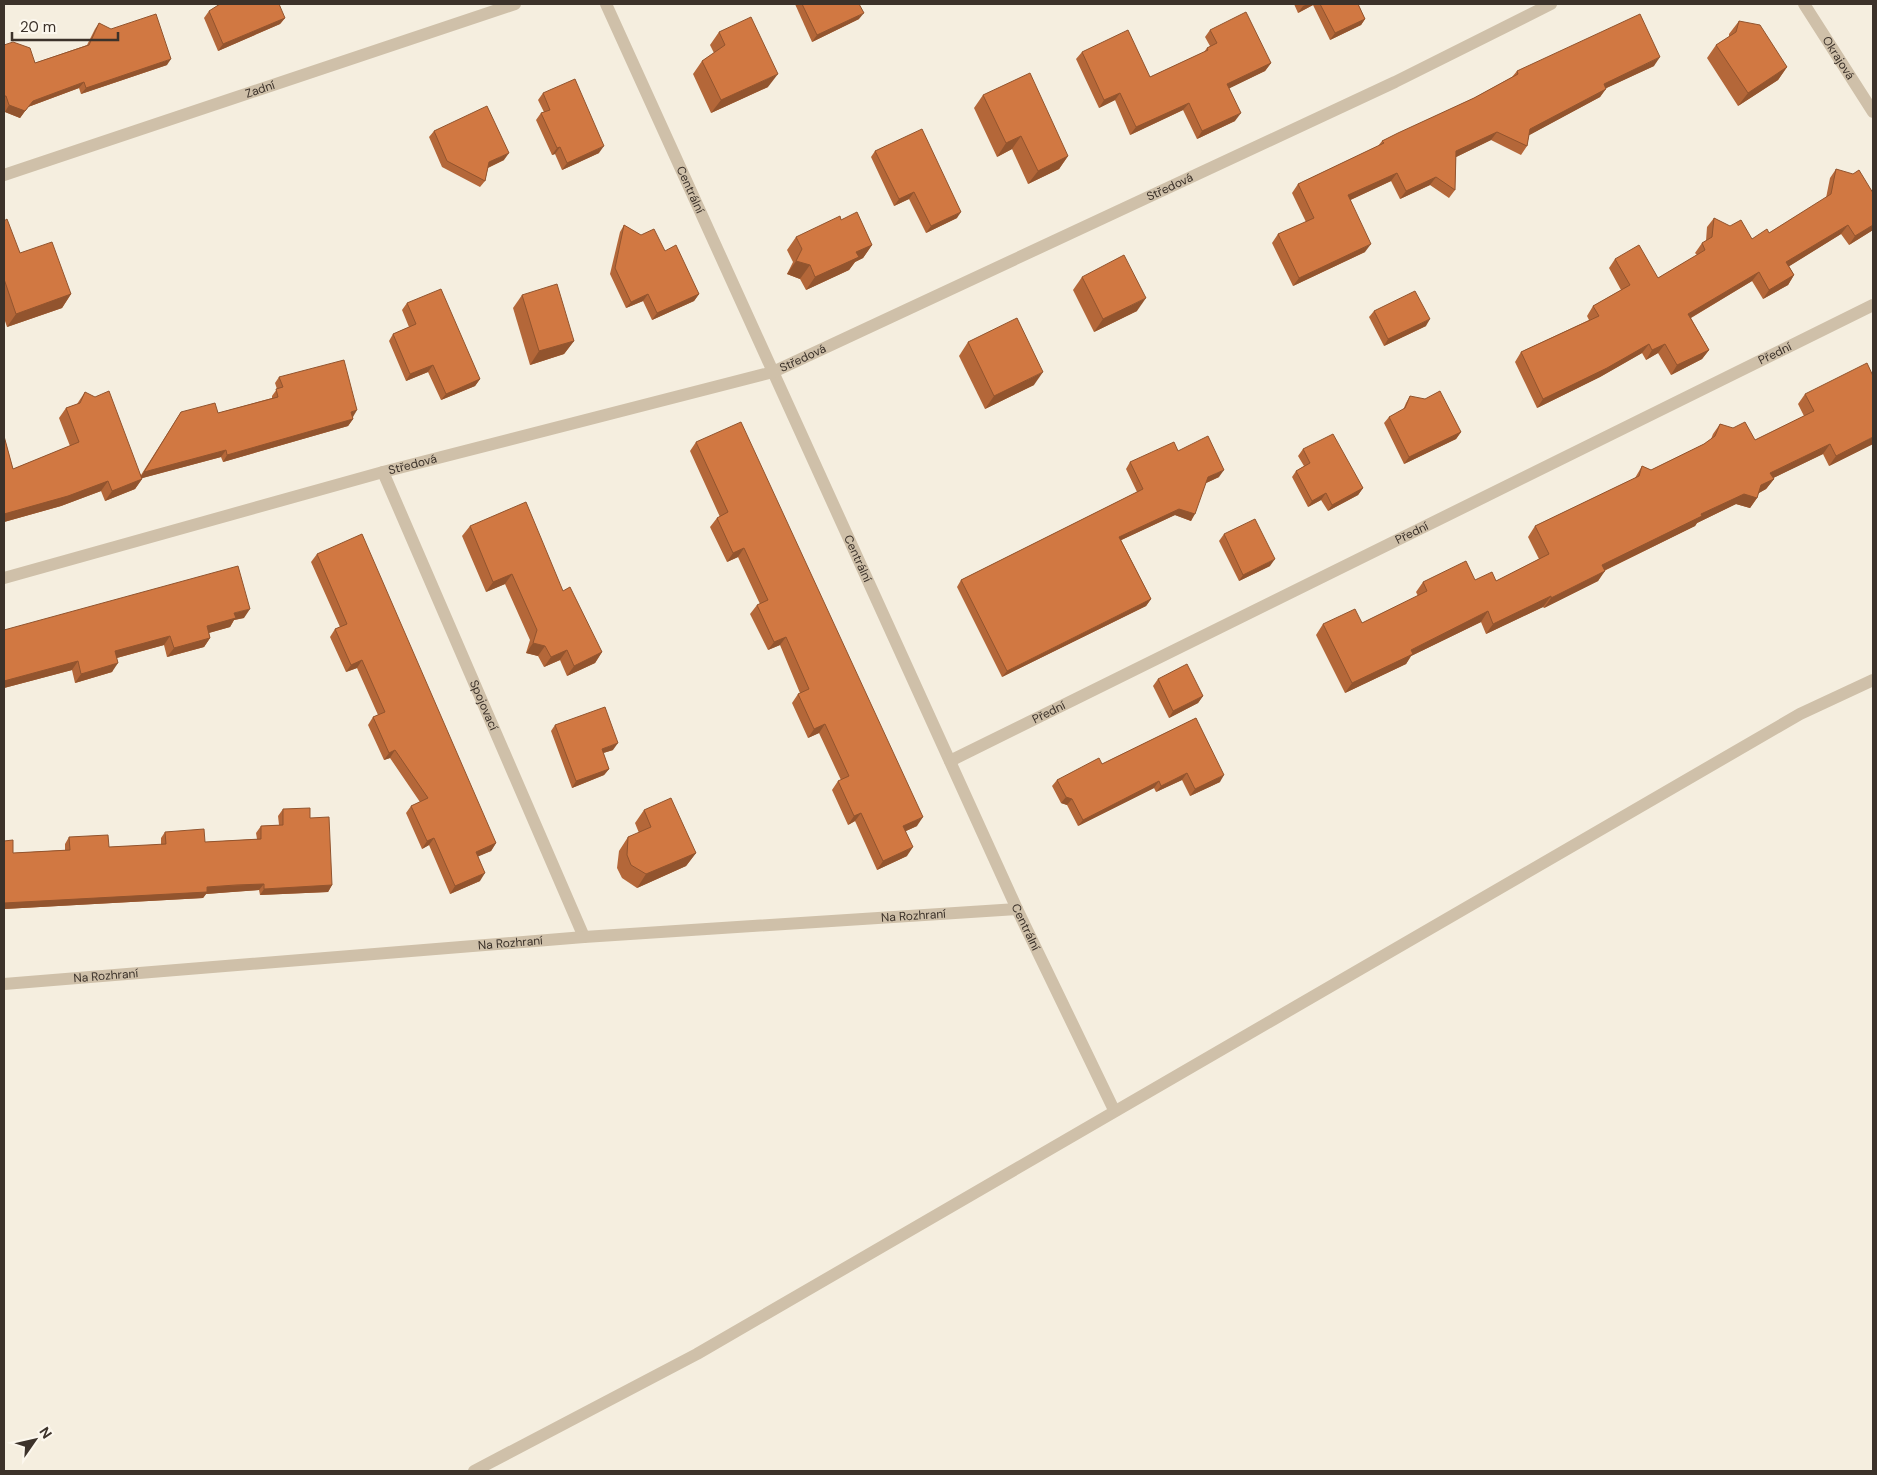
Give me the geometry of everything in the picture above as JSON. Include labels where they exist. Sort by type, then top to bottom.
[{"type":"street","name":"Zadní","points":[[4,175],[515,4]]},
{"type":"street","name":"Centrální","points":[[606,4],[1017,910],[1114,1110]]},
{"type":"street","name":"Středová","points":[[4,578],[383,472],[773,372],[1395,82],[1551,4]]},
{"type":"street","name":"Okrajová","points":[[1804,4],[1873,112]]},
{"type":"street","name":"Přední","points":[[950,761],[1873,305]]},
{"type":"street","name":"Spojovací","points":[[383,472],[584,937]]},
{"type":"street","points":[[474,1471],[696,1354],[1800,714],[1873,680]]},
{"type":"street","name":"Na Rozhraní","points":[[4,984],[584,937],[1017,910]]},
{"type":"building","points":[[220,4],[279,4],[285,18],[223,44],[209,11]]},
{"type":"building","points":[[802,4],[859,4],[864,13],[817,35]]},
{"type":"building","points":[[1320,4],[1358,4],[1365,19],[1335,33]]},
{"type":"building","points":[[1246,12],[1271,63],[1227,84],[1241,113],[1202,131],[1189,103],[1136,127],[1120,93],[1104,100],[1082,52],[1128,30],[1150,77],[1208,50],[1207,48],[1217,43],[1210,30]]},
{"type":"building","points":[[156,14],[171,59],[86,88],[84,82],[33,101],[25,111],[9,105],[6,96],[4,96],[4,45],[13,42],[30,48],[35,63],[89,45],[99,23],[111,29]]},
{"type":"building","points":[[1640,14],[1660,57],[1604,84],[1606,89],[1530,129],[1527,146],[1497,132],[1456,151],[1455,190],[1436,177],[1406,191],[1397,173],[1348,195],[1371,244],[1299,278],[1278,234],[1314,218],[1298,184],[1384,143],[1382,141],[1398,133],[1474,98],[1518,74],[1517,71]]},
{"type":"building","points":[[751,17],[778,74],[721,100],[702,61],[725,45],[719,32]]},
{"type":"building","points":[[1739,21],[1760,25],[1787,67],[1748,93],[1716,45],[1736,32]]},
{"type":"building","points":[[1030,73],[1068,156],[1038,171],[1021,136],[1006,143],[983,95]]},
{"type":"building","points":[[575,79],[604,146],[567,163],[560,147],[557,148],[541,113],[550,110],[543,93]]},
{"type":"building","points":[[487,106],[509,153],[489,162],[485,181],[447,161],[434,131]]},
{"type":"building","points":[[922,129],[961,212],[931,226],[914,192],[899,199],[875,151]]},
{"type":"building","points":[[1836,169],[1853,174],[1859,170],[1873,193],[1873,225],[1855,236],[1848,225],[1786,262],[1794,275],[1769,290],[1759,272],[1688,314],[1709,350],[1677,365],[1665,344],[1652,350],[1649,344],[1607,368],[1543,399],[1521,352],[1599,316],[1593,306],[1630,285],[1615,259],[1639,245],[1658,278],[1705,250],[1702,243],[1712,237],[1714,218],[1730,226],[1741,220],[1752,239],[1767,229],[1769,233],[1831,194]]},
{"type":"building","points":[[857,212],[872,245],[856,252],[859,257],[815,277],[810,265],[796,261],[802,249],[796,237],[840,216],[841,220]]},
{"type":"building","points":[[7,219],[20,253],[52,242],[71,294],[16,314],[4,279],[4,221]]},
{"type":"building","points":[[624,225],[641,235],[654,229],[665,251],[676,245],[699,294],[657,313],[648,294],[631,302],[615,268]]},
{"type":"building","points":[[1124,255],[1146,298],[1103,319],[1082,277]]},
{"type":"building","points":[[557,284],[574,341],[539,351],[522,295]]},
{"type":"building","points":[[441,289],[480,379],[446,394],[433,365],[410,374],[393,334],[416,324],[407,303]]},
{"type":"building","points":[[1415,291],[1430,319],[1388,339],[1374,311]]},
{"type":"building","points":[[1017,318],[1043,372],[994,396],[968,342]]},
{"type":"building","points":[[344,360],[357,410],[351,412],[353,419],[227,455],[226,450],[144,472],[181,412],[215,403],[218,413],[278,397],[276,389],[283,387],[279,377]]},
{"type":"building","points":[[1867,363],[1873,376],[1873,437],[1836,456],[1830,444],[1770,473],[1774,479],[1761,485],[1757,498],[1744,494],[1602,565],[1605,571],[1551,598],[1551,596],[1493,624],[1488,611],[1411,650],[1413,654],[1352,683],[1323,624],[1355,609],[1362,623],[1427,591],[1423,582],[1466,561],[1475,580],[1492,572],[1496,581],[1549,554],[1535,526],[1639,476],[1642,466],[1651,470],[1704,444],[1715,436],[1720,424],[1733,428],[1745,422],[1755,440],[1814,411],[1805,394]]},
{"type":"building","points":[[109,391],[142,479],[112,491],[108,481],[68,496],[4,514],[4,436],[13,469],[79,442],[66,408],[80,403],[85,392],[95,397]]},
{"type":"building","points":[[1440,391],[1461,432],[1409,457],[1389,417],[1405,408],[1410,396],[1425,399]]},
{"type":"building","points":[[741,422],[923,817],[903,826],[913,847],[883,861],[861,813],[854,816],[838,781],[849,776],[825,724],[814,729],[798,694],[809,689],[786,637],[774,642],[757,605],[768,600],[744,548],[733,553],[717,518],[728,512],[696,442]]},
{"type":"building","points":[[1333,434],[1363,488],[1332,505],[1326,493],[1312,501],[1296,471],[1310,463],[1303,449]]},
{"type":"building","points":[[1208,436],[1224,470],[1208,477],[1195,514],[1179,509],[1119,537],[1151,599],[1007,671],[961,580],[1143,489],[1130,462],[1174,442],[1178,451]]},
{"type":"building","points":[[526,502],[563,591],[570,587],[602,652],[574,666],[567,650],[551,657],[545,646],[533,643],[537,630],[512,574],[493,582],[470,526]]},
{"type":"building","points":[[1255,519],[1275,559],[1243,575],[1224,534]]},
{"type":"building","points":[[362,534],[496,843],[476,852],[485,873],[455,886],[434,838],[427,841],[411,806],[428,798],[395,750],[389,753],[373,717],[385,712],[362,660],[351,665],[335,629],[347,624],[317,554]]},
{"type":"building","points":[[238,566],[250,609],[234,613],[236,618],[207,626],[210,638],[174,648],[170,636],[115,651],[118,663],[81,674],[78,661],[4,681],[4,630]]},
{"type":"building","points":[[1187,664],[1203,696],[1173,711],[1158,679]]},
{"type":"building","points":[[605,707],[618,743],[602,749],[609,769],[576,781],[555,725]]},
{"type":"building","points":[[1196,718],[1224,775],[1195,789],[1187,773],[1161,786],[1159,781],[1083,820],[1072,799],[1066,797],[1057,780],[1099,758],[1102,764]]},
{"type":"building","points":[[671,798],[696,853],[646,874],[631,865],[627,855],[628,837],[651,827],[644,810]]},
{"type":"building","points":[[310,808],[310,818],[329,817],[332,885],[264,889],[264,884],[236,885],[207,887],[207,892],[4,903],[4,841],[13,840],[13,853],[70,850],[69,837],[108,835],[109,847],[166,844],[165,832],[204,829],[205,842],[261,839],[261,826],[283,825],[283,809]]}]
